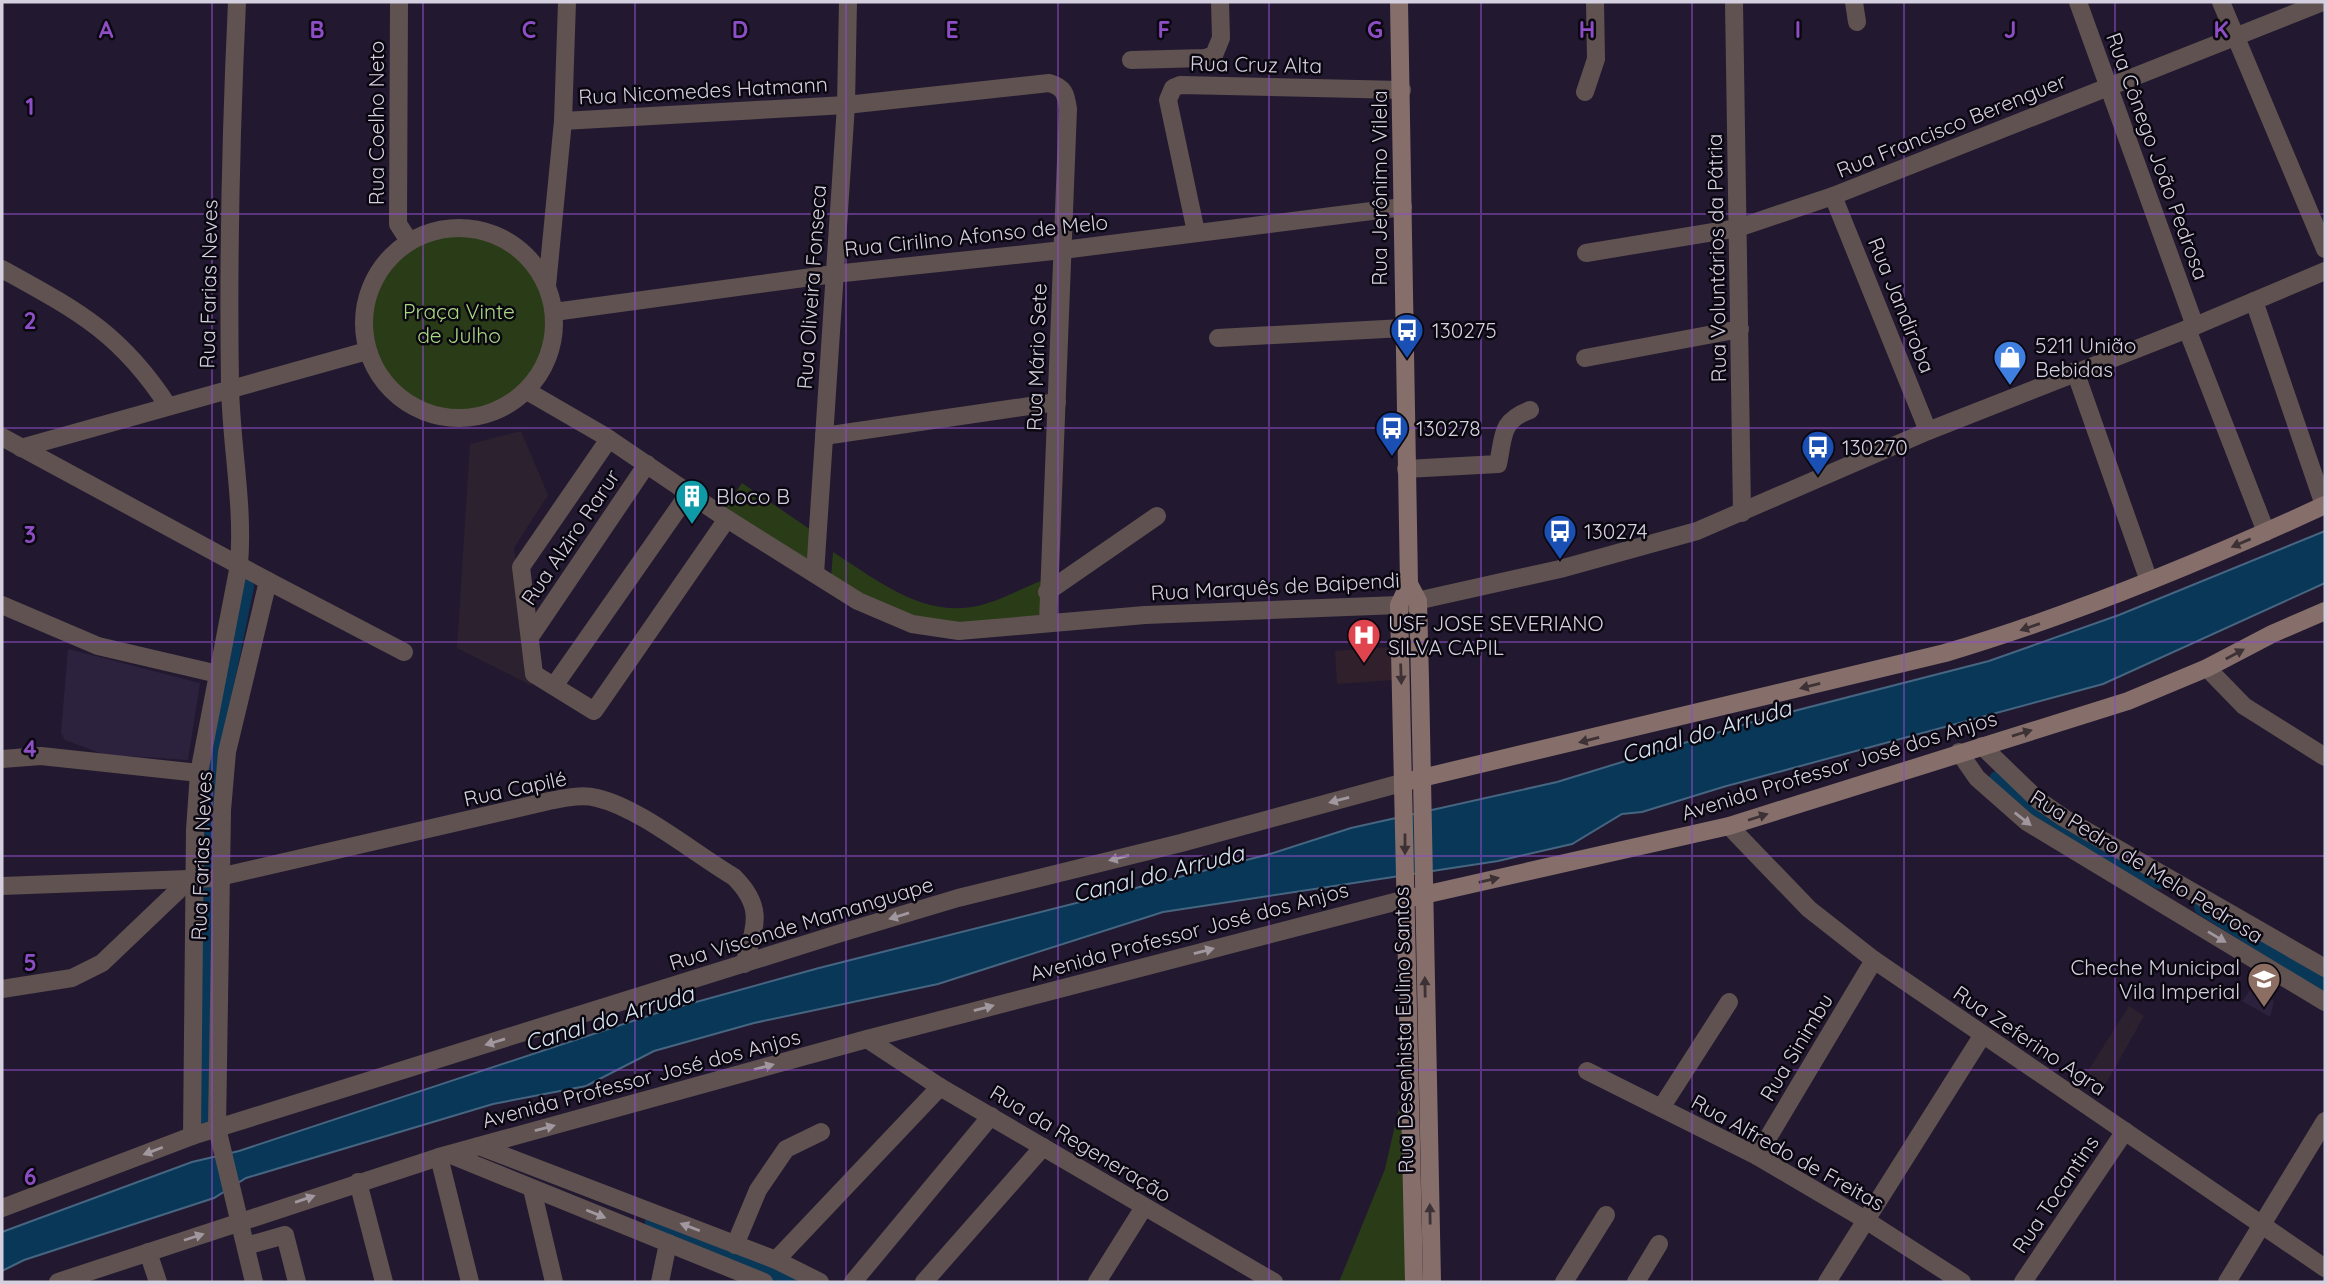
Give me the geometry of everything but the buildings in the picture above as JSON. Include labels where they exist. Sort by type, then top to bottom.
[{"type":"main road","name":"Rua Jerônimo Vilela","points":[[1399,2],[1409,584],[1418,601],[1413,780]]},
{"type":"main road","points":[[1413,780],[1945,653],[2031,628],[2149,582],[2325,505]]},
{"type":"main road","name":"Rua Jerônimo Vilela","points":[[1409,584],[1399,605],[1413,780]]},
{"type":"main road","name":"Avenida Professor José dos Anjos","points":[[1414,890],[1729,826],[2128,701],[2207,668],[2272,634],[2325,611]]},
{"type":"main road","name":"Rua Desenhista Eulino Santos","points":[[1413,780],[1414,1282]]},
{"type":"main road","name":"Rua Desenhista Eulino Santos","points":[[1414,890],[1432,1282]]},
{"type":"street","name":"Rua Farias Neves","points":[[219,1136],[199,773],[239,565],[240,489],[230,387],[233,92],[237,2]]},
{"type":"street","name":"Rua Coelho Neto","points":[[399,2],[398,224],[409,241]]},
{"type":"street","points":[[547,286],[563,121],[567,2]]},
{"type":"street","name":"Rua Oliveira Fonseca","points":[[815,574],[846,105],[848,2]]},
{"type":"street","points":[[1131,60],[1205,58],[1214,55],[1221,38],[1220,2]]},
{"type":"street","points":[[1585,92],[1596,59],[1595,2]]},
{"type":"street","name":"Rua Voluntários da Pátria","points":[[1734,2],[1742,513]]},
{"type":"street","points":[[1854,2],[1857,22]]},
{"type":"street","name":"Rua Cônego João Pedrosa","points":[[2078,2],[2191,328],[2266,532]]},
{"type":"street","points":[[2221,2],[2325,249]]},
{"type":"street","name":"Rua Francisco Berenguer","points":[[1586,253],[1738,228],[1833,196],[2323,2]]},
{"type":"street","name":"Rua Nicomedes Hatmann","points":[[563,121],[846,105],[1049,83],[1060,86],[1066,94]]},
{"type":"street","name":"Rua Cruz Alta","points":[[1196,232],[1168,100],[1173,88],[1180,85],[1402,90]]},
{"type":"street","name":"Rua Mário Sete","points":[[1048,622],[1047,592],[1068,109],[1066,94]]},
{"type":"street","name":"Rua Jandiroba","points":[[1833,196],[1928,431]]},
{"type":"street","name":"Rua Cirilino Afonso de Melo","points":[[554,312],[834,274],[1063,250],[1403,207]]},
{"type":"street","points":[[456,227],[498,235],[517,247],[539,270],[547,286],[554,312],[552,345],[542,371],[527,391],[488,414],[460,419],[427,413],[400,399],[378,375],[367,351],[362,321],[368,290],[385,261],[409,241],[437,229],[456,227]]},
{"type":"street","points":[[2,269],[96,323],[131,354],[168,406]]},
{"type":"street","name":"Rua Marquês de Baipendi","points":[[527,391],[609,439],[727,519],[815,574],[883,614],[931,629],[959,631],[1048,622],[1399,605],[1630,550],[1697,531],[1928,431],[2191,328],[2325,271]]},
{"type":"street","points":[[2254,301],[2325,505]]},
{"type":"street","points":[[1218,338],[1403,328]]},
{"type":"street","points":[[1585,358],[1740,329]]},
{"type":"street","points":[[21,448],[230,387],[367,351]]},
{"type":"street","points":[[2075,372],[2149,582]]},
{"type":"street","points":[[824,436],[1057,402]]},
{"type":"street","points":[[1406,469],[1498,464],[1504,429],[1513,416],[1530,410]]},
{"type":"street","points":[[2,437],[404,652]]},
{"type":"street","points":[[609,439],[521,567],[534,674],[594,710],[727,519]]},
{"type":"street","name":"Rua Alziro Rarur","points":[[530,637],[648,464]]},
{"type":"street","points":[[554,686],[689,493]]},
{"type":"street","points":[[1047,592],[1157,516]]},
{"type":"street","name":"Rua Farias Neves","points":[[192,1136],[204,879],[222,810],[227,752],[268,581]]},
{"type":"street","points":[[3,609],[98,646],[218,674]]},
{"type":"street","points":[[2207,668],[2244,706],[2325,757]]},
{"type":"street","points":[[1982,746],[2038,800],[2064,818],[2325,968]]},
{"type":"street","name":"Rua Pedro de Melo Pedrosa","points":[[1959,752],[1977,778],[2027,822],[2325,1002]]},
{"type":"street","points":[[2,759],[41,756],[199,773]]},
{"type":"street","name":"Rua Visconde Mamanguape","points":[[219,1136],[744,964],[958,898],[1181,843],[1413,780]]},
{"type":"street","name":"Rua Capilé","points":[[2,886],[204,879],[560,799],[597,798],[629,811],[734,877],[747,890],[754,903],[756,926],[744,964]]},
{"type":"street","name":"Rua Zeferino Agra","points":[[1729,826],[1809,909],[1874,960],[2325,1268]]},
{"type":"street","points":[[2,989],[85,973],[102,963],[204,879]]},
{"type":"street","name":"Avenida Professor José dos Anjos","points":[[61,1282],[358,1182],[479,1146],[1414,890]]},
{"type":"street","name":"Rua Sinimbu","points":[[1757,1156],[1874,960]]},
{"type":"street","points":[[1661,1108],[1729,1002]]},
{"type":"street","points":[[1827,1282],[1864,1219],[1982,1036]]},
{"type":"street","name":"Rua da Regeneração","points":[[867,1039],[940,1087],[1274,1282]]},
{"type":"street","name":"Rua Alfredo de Freitas","points":[[1587,1071],[1757,1156],[1864,1219],[1962,1282]]},
{"type":"street","points":[[776,1260],[940,1087]]},
{"type":"street","points":[[853,1282],[991,1116]]},
{"type":"street","points":[[2227,1282],[2325,1121]]},
{"type":"street","name":"Rua Tocantins","points":[[2023,1282],[2125,1131]]},
{"type":"street","points":[[735,1244],[758,1190],[786,1149],[821,1132]]},
{"type":"street","points":[[2,1208],[192,1136],[219,1136],[254,1282]]},
{"type":"street","points":[[479,1146],[776,1260],[820,1282]]},
{"type":"street","points":[[924,1282],[1043,1147]]},
{"type":"street","points":[[445,1156],[760,1282]]},
{"type":"street","points":[[445,1156],[470,1282]]},
{"type":"street","points":[[358,1182],[384,1282]]},
{"type":"street","points":[[532,1189],[554,1282]]},
{"type":"street","points":[[1097,1282],[1144,1207]]},
{"type":"street","points":[[1564,1282],[1606,1215]]},
{"type":"street","points":[[246,1246],[285,1235],[297,1282]]},
{"type":"street","points":[[660,1282],[668,1243]]},
{"type":"street","points":[[1636,1282],[1659,1244]]},
{"type":"street","points":[[148,1252],[158,1282]]},
{"type":"shaded area","points":[[521,431],[548,495],[514,548],[532,686],[457,648],[470,444]]},
{"type":"shaded area","name":"USF JOSE SEVERIANO SILVA CAPIL","points":[[1392,647],[1392,680],[1337,684],[1335,651]]},
{"type":"shaded area","points":[[68,649],[200,683],[188,760],[129,756],[119,760],[65,740],[61,733]]},
{"type":"shaded area","name":"Cheche Municipal Vila Imperial","points":[[2252,987],[2274,1001],[2270,1017],[2242,1001]]},
{"type":"shaded area","points":[[2129,1006],[2144,1016],[2100,1094],[2081,1082]]},
{"type":"green space","name":"Praça Vinte de Julho","points":[[459,228],[478,229],[496,235],[527,255],[547,286],[553,304],[553,342],[547,360],[527,391],[496,411],[478,417],[459,418],[440,417],[422,411],[391,391],[371,360],[365,342],[364,323],[365,304],[371,286],[391,255],[422,235],[440,229]]},
{"type":"green space","points":[[742,483],[814,532],[810,561],[725,508]]},
{"type":"green space","points":[[833,552],[887,587],[925,604],[946,608],[966,608],[988,603],[1043,580],[1041,613],[1032,620],[922,624],[831,578]]},
{"type":"green space","points":[[1406,1107],[1407,1270],[1404,1282],[1339,1282],[1385,1169],[1399,1108]]},
{"type":"water","points":[[2325,531],[2325,583],[2103,684],[1723,787],[1642,812],[1622,814],[1572,844],[1498,861],[1163,912],[938,984],[754,1023],[654,1051],[586,1086],[493,1104],[246,1178],[214,1198],[24,1260],[2,1271],[2,1232],[192,1162],[239,1151],[660,1012],[819,968],[1270,854],[1351,828],[1557,782],[1759,720],[1989,661],[2119,615]]},
{"type":"waterway","points":[[202,1116],[209,767],[246,587]]},
{"type":"waterway","points":[[1997,779],[2023,808],[2088,842],[2107,857],[2159,881]]},
{"type":"waterway","points":[[2202,907],[2325,984]]},
{"type":"waterway","points":[[653,1222],[795,1282]]},
{"type":"place","name":"130275","points":[[1407,360]]},
{"type":"place","name":"5211 União Bebidas","points":[[2010,387]]},
{"type":"place","name":"130278","points":[[1392,458]]},
{"type":"place","name":"130270","points":[[1818,477]]},
{"type":"place","name":"Bloco B","points":[[692,526]]},
{"type":"place","name":"130274","points":[[1560,561]]},
{"type":"place","name":"USF JOSE SEVERIANO SILVA CAPIL","points":[[1364,665]]},
{"type":"place","name":"Cheche Municipal Vila Imperial","points":[[2264,1009]]},
{"type":"water label","name":"Canal do Arruda","points":[[1706,731]]},
{"type":"water label","name":"Canal do Arruda","points":[[1158,873]]},
{"type":"water label","name":"Canal do Arruda","points":[[609,1018]]}]
